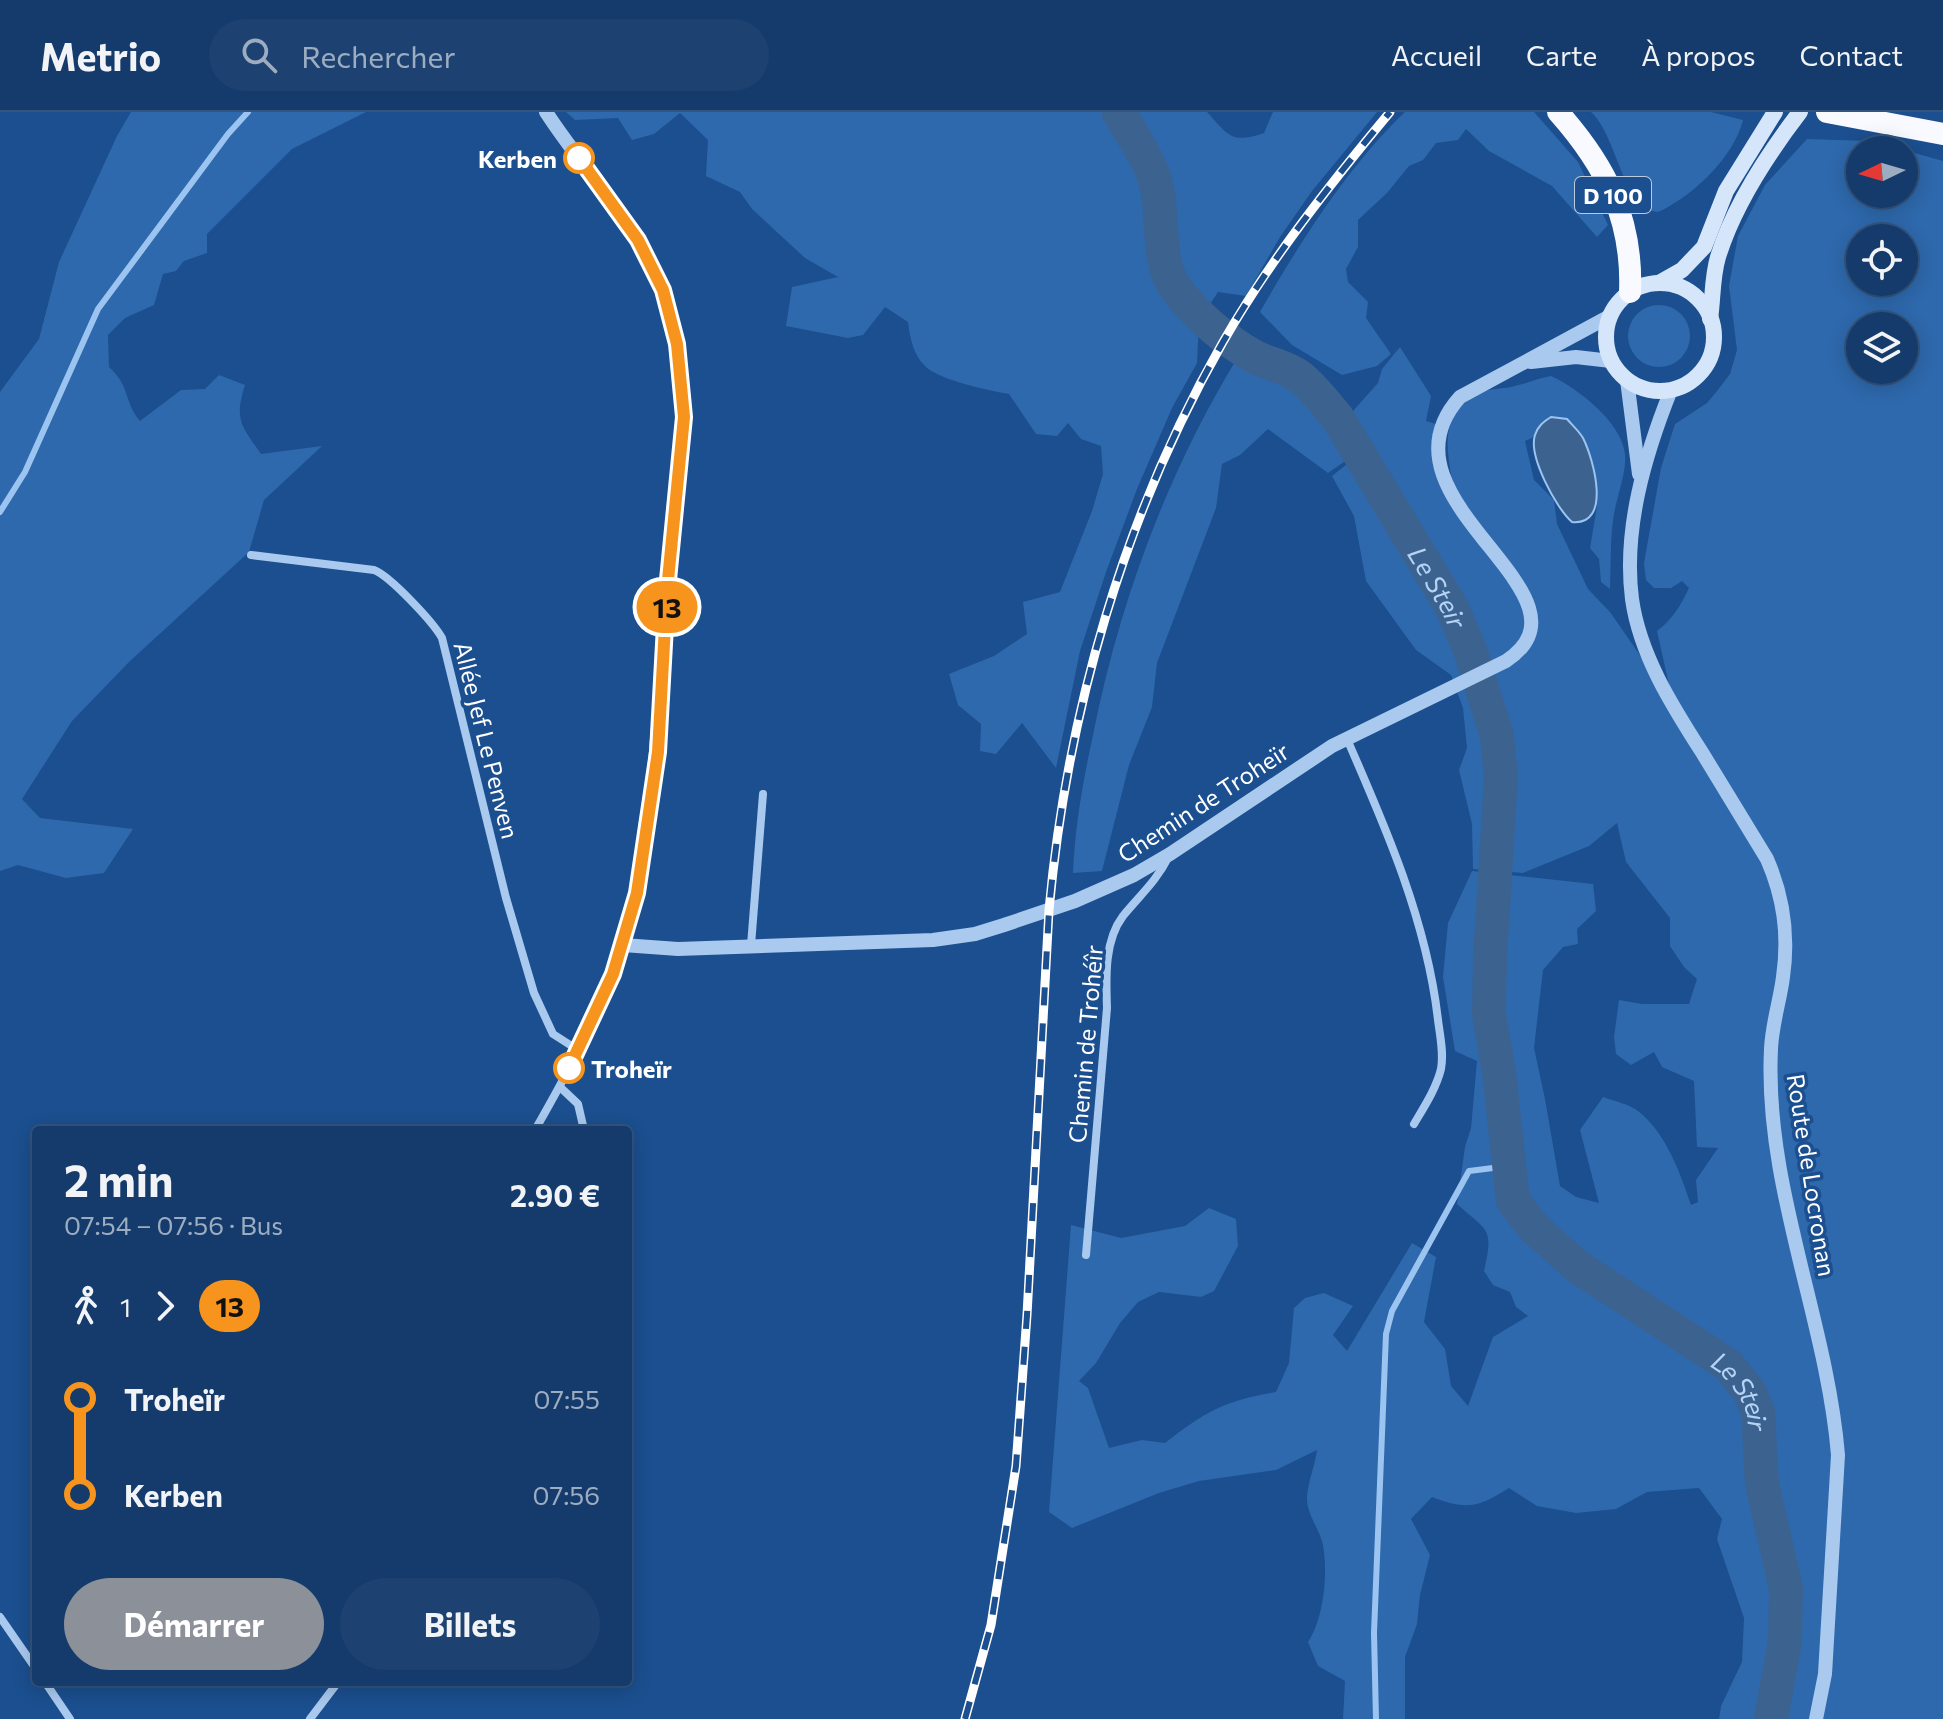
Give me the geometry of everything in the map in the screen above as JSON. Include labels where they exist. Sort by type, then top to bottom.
[{"type":"highway","name":"D 100","points":[[1558,112],[1597,164],[1620,209],[1629,241],[1630,292]]},
{"type":"highway","points":[[1837,114],[1943,134]]},
{"type":"main road","points":[[1659,283],[1682,270],[1704,247],[1726,191],[1775,112]]},
{"type":"main road","points":[[1710,319],[1700,301],[1674,285],[1649,284],[1630,292],[1610,316],[1606,331],[1611,361],[1627,380],[1647,390],[1671,390],[1686,385],[1699,375],[1713,345],[1710,319],[1716,268],[1722,249],[1762,167],[1800,112]]},
{"type":"street","points":[[537,1126],[560,1087],[613,974],[637,893],[653,795],[661,719],[668,578],[683,443],[684,398],[670,313],[653,267],[609,198],[546,112]]},
{"type":"street","name":"Chemin de Troheïr","points":[[623,945],[666,949],[933,940],[975,934],[1075,901],[1134,875],[1317,754],[1506,661],[1520,651],[1530,638],[1533,626],[1529,603],[1519,585],[1458,505],[1441,467],[1438,445],[1443,420],[1460,397],[1610,316]]},
{"type":"street","name":"Chemin de Troheïr","points":[[1519,365],[1564,357],[1611,361]]},
{"type":"street","name":"Route de Locronan","points":[[1627,380],[1640,481]]},
{"type":"street","name":"Route de Locronan","points":[[1671,390],[1640,481],[1631,569],[1632,600],[1639,630],[1660,682],[1767,859],[1778,883],[1783,905],[1786,951],[1771,1046],[1773,1106],[1794,1236],[1835,1422],[1838,1455],[1827,1660],[1816,1719]]},
{"type":"street","name":"Allée Jef Le Penven","points":[[251,555],[374,570],[388,577],[435,625],[534,993],[553,1034],[578,1050]]},
{"type":"street","points":[[1347,739],[1407,887],[1436,999],[1441,1068],[1433,1091],[1414,1124]]},
{"type":"street","points":[[751,945],[763,794]]},
{"type":"street","name":"Chemin de Trohéîr","points":[[1086,1255],[1107,1008],[1106,968],[1121,918],[1157,880],[1170,854]]},
{"type":"street","points":[[560,1087],[578,1104],[583,1126]]},
{"type":"street","points":[[0,1617],[32,1663]]},
{"type":"street","points":[[48,1686],[70,1719]]},
{"type":"street","points":[[310,1719],[335,1686]]},
{"type":"shaded area","points":[[131,112],[366,112],[292,149],[207,234],[207,253],[184,261],[176,271],[163,274],[154,305],[125,318],[108,335],[109,367],[121,381],[140,421],[181,390],[205,389],[219,375],[245,385],[240,406],[241,422],[261,454],[322,446],[264,500],[249,552],[129,662],[72,721],[22,799],[40,818],[133,829],[104,873],[66,878],[18,865],[0,871],[0,392],[39,339],[59,262]]},
{"type":"shaded area","points":[[566,112],[1207,112],[1231,136],[1244,138],[1264,133],[1273,112],[1377,112],[1312,191],[1280,237],[1246,296],[1218,292],[1199,321],[1197,363],[1172,408],[1137,489],[1080,651],[1056,768],[1022,723],[996,754],[980,751],[981,724],[958,705],[949,674],[994,656],[1027,634],[1023,602],[1060,592],[1103,474],[1101,446],[1081,439],[1068,423],[1057,436],[1036,434],[1009,394],[933,372],[915,352],[908,322],[885,307],[863,335],[848,338],[786,326],[792,287],[838,277],[805,258],[752,209],[740,192],[706,176],[708,140],[680,113],[654,134],[632,140],[618,118],[575,120]]},
{"type":"shaded area","points":[[1405,112],[1534,112],[1578,162],[1608,225],[1597,237],[1552,186],[1489,151],[1466,129],[1458,140],[1436,143],[1423,160],[1409,166],[1387,193],[1358,220],[1358,247],[1346,269],[1348,282],[1368,302],[1366,318],[1391,354],[1377,366],[1342,375],[1292,345],[1260,312],[1326,207],[1364,156]]},
{"type":"shaded area","points":[[1591,112],[1711,112],[1743,120],[1731,148],[1710,174],[1684,196],[1658,212],[1636,198],[1600,123]]},
{"type":"shaded area","points":[[1807,139],[1846,140],[1846,208],[1918,208],[1918,154],[1943,161],[1943,1719],[1719,1719],[1721,1706],[1742,1662],[1744,1618],[1717,1539],[1722,1519],[1699,1488],[1647,1492],[1616,1509],[1576,1513],[1537,1506],[1509,1488],[1489,1500],[1472,1505],[1454,1504],[1432,1497],[1411,1519],[1430,1555],[1420,1595],[1417,1624],[1405,1657],[1405,1719],[1343,1719],[1345,1681],[1318,1666],[1308,1642],[1318,1620],[1325,1579],[1322,1541],[1307,1504],[1317,1450],[1276,1470],[1199,1481],[1159,1493],[1072,1528],[1049,1512],[1071,1225],[1121,1238],[1185,1226],[1209,1208],[1236,1219],[1238,1246],[1214,1291],[1201,1297],[1159,1292],[1138,1302],[1120,1323],[1096,1363],[1079,1381],[1088,1388],[1109,1448],[1142,1440],[1165,1443],[1192,1423],[1229,1403],[1276,1392],[1289,1363],[1294,1308],[1305,1298],[1324,1293],[1353,1306],[1333,1335],[1347,1351],[1412,1243],[1436,1257],[1424,1322],[1445,1349],[1451,1386],[1468,1406],[1493,1337],[1528,1316],[1516,1307],[1510,1292],[1493,1285],[1484,1271],[1488,1246],[1486,1232],[1457,1204],[1465,1147],[1471,1128],[1477,1061],[1455,1051],[1443,977],[1448,923],[1472,871],[1593,884],[1596,911],[1577,929],[1578,944],[1563,947],[1543,970],[1534,1048],[1560,1186],[1576,1197],[1599,1203],[1580,1130],[1603,1097],[1630,1106],[1648,1120],[1671,1154],[1691,1205],[1698,1202],[1696,1180],[1718,1148],[1697,1147],[1694,1081],[1662,1067],[1654,1052],[1631,1065],[1616,1054],[1614,1037],[1619,1000],[1642,1004],[1689,1004],[1697,979],[1684,967],[1670,946],[1670,918],[1626,862],[1617,823],[1589,846],[1523,873],[1473,869],[1472,824],[1459,770],[1467,748],[1463,708],[1451,675],[1416,650],[1366,581],[1354,516],[1332,476],[1351,461],[1366,442],[1353,411],[1378,383],[1382,369],[1400,347],[1431,396],[1426,421],[1436,424],[1437,462],[1452,480],[1448,452],[1449,427],[1460,406],[1488,390],[1551,376],[1574,389],[1597,408],[1616,430],[1625,454],[1612,529],[1610,589],[1601,582],[1599,559],[1590,548],[1597,506],[1593,475],[1541,423],[1534,437],[1525,441],[1534,480],[1554,500],[1557,524],[1588,589],[1610,612],[1644,661],[1647,671],[1662,689],[1670,689],[1657,631],[1676,612],[1689,588],[1682,581],[1671,588],[1654,588],[1646,580],[1644,563],[1661,468],[1675,424],[1707,403],[1730,374],[1737,350],[1729,286],[1738,236],[1765,185]]},
{"type":"shaded area","points":[[1653,305],[1665,305],[1681,314],[1688,324],[1688,348],[1681,358],[1665,367],[1653,367],[1633,353],[1628,342],[1628,330],[1642,310]]},
{"type":"shaded area","points":[[1241,352],[1292,388],[1354,455],[1328,473],[1268,429],[1240,455],[1222,464],[1216,508],[1157,663],[1152,707],[1129,765],[1102,871],[1073,873],[1089,752],[1132,586],[1169,489]]},
{"type":"shaded area","points":[[1551,417],[1567,419],[1583,438],[1592,461],[1596,503],[1592,514],[1584,520],[1572,522],[1551,494],[1539,468],[1535,435],[1541,424]]},
{"type":"waterway","points":[[0,512],[25,472],[98,309],[228,134],[248,112]]},
{"type":"waterway","name":"Le Steir","points":[[1119,112],[1154,177],[1164,260],[1173,284],[1189,305],[1232,343],[1300,377],[1337,417],[1452,608],[1470,650],[1497,736],[1501,776],[1489,1015],[1499,1072],[1513,1201],[1534,1228],[1578,1267],[1728,1365],[1749,1391],[1758,1412],[1762,1484],[1786,1588],[1785,1641],[1771,1719]]},
{"type":"waterway","name":"Le Steir","points":[[1376,1719],[1374,1633],[1386,1334],[1392,1311],[1469,1171],[1509,1166]]},
{"type":"railway","points":[[965,1719],[991,1625],[1016,1466],[1049,910],[1070,762],[1086,689],[1129,546],[1188,408],[1260,282],[1323,195],[1390,112]]},
{"type":"bus line","name":"13","points":[[569,1068],[613,974],[637,893],[658,752],[667,590],[684,417],[677,344],[663,290],[638,240],[579,158]]},
{"type":"place","name":"Kerben","points":[[579,158]]},
{"type":"place","name":"Troheïr","points":[[569,1068]]}]
